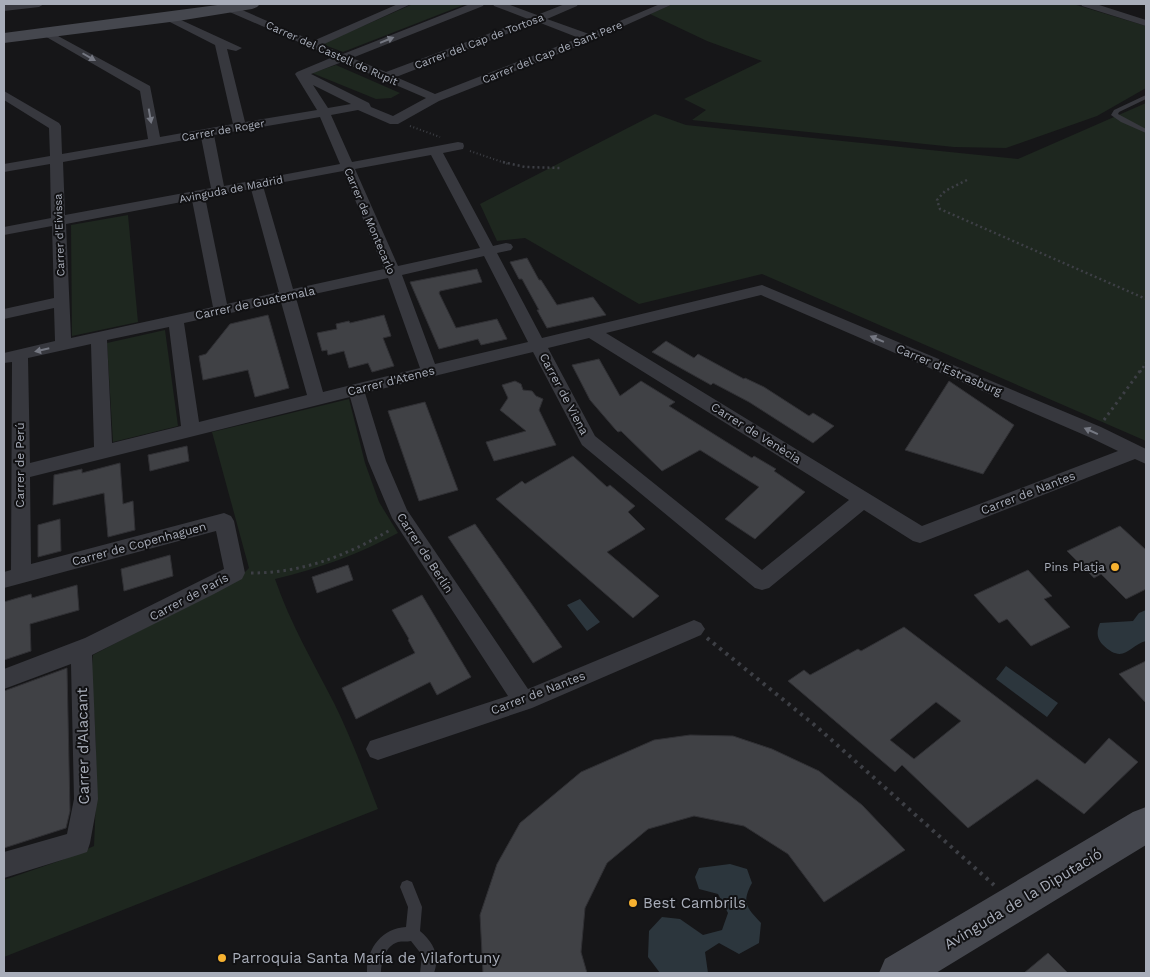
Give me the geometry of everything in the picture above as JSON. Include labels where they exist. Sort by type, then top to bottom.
[{"type":"street","points":[[4,8],[39,4]]},
{"type":"street","points":[[4,33],[252,4]]},
{"type":"street","points":[[312,45],[406,4]]},
{"type":"street","points":[[301,74],[479,4]]},
{"type":"street","points":[[498,4],[589,38]]},
{"type":"street","name":"Carrer del Cap de Tortosa","points":[[385,76],[573,4]]},
{"type":"street","name":"Carrer del Cap de Sant Pere","points":[[435,98],[589,38],[668,4]]},
{"type":"street","points":[[1086,4],[1146,23]]},
{"type":"street","points":[[4,38],[168,18],[226,6]]},
{"type":"street","name":"Carrer del Castell de Rupit","points":[[226,6],[435,98]]},
{"type":"street","points":[[168,18],[220,43],[236,48]]},
{"type":"street","points":[[47,33],[146,89],[155,142]]},
{"type":"street","points":[[220,43],[240,127]]},
{"type":"street","points":[[301,74],[394,120],[435,98]]},
{"type":"street","name":"Carrer de Montecarlo","points":[[301,74],[324,112],[348,167],[393,272],[430,372]]},
{"type":"street","name":"Carrer d'Eivissa","points":[[4,94],[55,126],[63,345]]},
{"type":"street","name":"Carrer de Roger","points":[[4,168],[359,106],[394,120]]},
{"type":"street","points":[[207,133],[218,191]]},
{"type":"street","name":"Avinguda de Madrid","points":[[4,231],[458,146]]},
{"type":"street","name":"Carrer de Viena","points":[[435,150],[588,440],[762,582],[864,500]]},
{"type":"street","points":[[256,184],[289,295],[317,400]]},
{"type":"street","points":[[198,195],[221,310]]},
{"type":"street","name":"Carrer de Guatemala","points":[[14,360],[99,344],[176,320],[506,247]]},
{"type":"street","name":"Carrer d'Atenes","points":[[20,472],[762,290]]},
{"type":"street","name":"Carrer d'Estrasburg","points":[[762,290],[1095,432],[1141,454]]},
{"type":"street","points":[[4,314],[62,301]]},
{"type":"street","points":[[176,320],[191,430]]},
{"type":"street","name":"Carrer de Venècia","points":[[592,332],[920,535]]},
{"type":"street","points":[[99,344],[103,452]]},
{"type":"street","name":"Carrer de Guatemala","points":[[14,360],[63,345],[99,344]]},
{"type":"street","name":"Carrer de Perú","points":[[12,578],[12,532],[20,472],[14,360]]},
{"type":"street","name":"Carrer de Berlín","points":[[356,390],[377,461],[404,522],[524,701]]},
{"type":"street","name":"Carrer de Nantes","points":[[920,535],[1141,454]]},
{"type":"street","name":"Carrer de Copenhaguen","points":[[12,578],[224,521],[235,573]]},
{"type":"street","name":"Carrer de París","points":[[4,678],[45,666],[156,615],[235,573]]},
{"type":"street","name":"Carrer de Nantes","points":[[378,749],[524,701],[694,629]]},
{"type":"street","name":"Carrer d'Alacant","points":[[4,865],[78,843],[86,799],[81,649]]},
{"type":"street","name":"Avinguda de la Diputació","points":[[899,973],[1146,825]]},
{"type":"lane","points":[[1146,97],[1116,111],[1114,115],[1146,131]]},
{"type":"lane","points":[[407,887],[415,906],[413,934]]},
{"type":"lane","points":[[374,973],[373,966],[380,947],[396,936],[413,934],[426,945],[431,963],[427,973]]},
{"type":"path","points":[[394,120],[514,166],[532,169],[562,168]]},
{"type":"path","points":[[967,180],[945,192],[937,200],[940,209],[1146,298]]},
{"type":"path","points":[[1142,296],[1146,293]]},
{"type":"path","points":[[1095,432],[1146,363]]},
{"type":"path","name":"Carrer de París","points":[[235,573],[273,574],[316,565],[350,553],[404,522]]},
{"type":"path","points":[[694,629],[754,674],[1015,904]]},
{"type":"shaded area","points":[[413,4],[466,4],[343,52],[322,44]]},
{"type":"shaded area","points":[[673,4],[1073,4],[1146,26],[1146,88],[1097,116],[1006,148],[954,147],[692,120],[706,110],[684,99],[762,61],[707,41],[650,14]]},
{"type":"shaded area","points":[[336,65],[400,93],[391,98],[376,99],[312,73]]},
{"type":"shaded area","points":[[1146,103],[1146,441],[762,274],[639,304],[525,238],[497,241],[480,204],[655,114],[686,125],[1018,159]]},
{"type":"shaded area","points":[[128,215],[138,322],[72,336],[71,225]]},
{"type":"shaded area","points":[[165,330],[178,426],[113,442],[107,343]]},
{"type":"shaded area","points":[[349,399],[365,463],[379,502],[398,533],[338,560],[307,571],[275,579],[295,627],[346,729],[378,809],[4,957],[4,880],[62,860],[94,846],[96,772],[92,682],[93,655],[237,580],[249,568],[212,432]]},
{"type":"shaded area","points":[[580,599],[600,622],[587,631],[567,605]]},
{"type":"shaded area","points":[[1146,610],[1146,641],[1121,654],[1110,650],[1102,644],[1098,634],[1100,623],[1133,621],[1139,613]]},
{"type":"shaded area","points":[[1006,666],[1058,703],[1047,717],[996,679]]},
{"type":"shaded area","points":[[730,864],[747,869],[752,883],[746,900],[749,909],[761,923],[759,943],[739,954],[719,943],[705,952],[708,973],[660,973],[648,957],[649,931],[662,917],[680,919],[703,935],[722,930],[728,913],[718,894],[699,889],[695,877],[699,868]]},
{"type":"building","points":[[527,258],[539,280],[541,280],[557,305],[593,297],[606,315],[547,328],[522,279],[519,279],[510,262]]},
{"type":"building","points":[[477,269],[482,282],[440,291],[439,293],[456,328],[497,319],[507,339],[481,345],[478,339],[439,349],[410,282]]},
{"type":"building","points":[[268,315],[289,388],[255,397],[248,370],[203,380],[199,356],[206,354],[230,324]]},
{"type":"building","points":[[384,315],[391,336],[383,338],[394,366],[372,372],[368,363],[349,368],[344,351],[328,355],[327,350],[322,351],[317,333],[337,329],[336,324],[349,321],[350,323]]},
{"type":"building","points":[[666,341],[694,358],[698,354],[744,379],[764,387],[809,416],[813,413],[834,426],[813,443],[749,402],[713,383],[711,385],[652,352]]},
{"type":"building","points":[[599,359],[620,396],[641,381],[675,402],[669,406],[752,458],[754,456],[776,469],[774,471],[805,492],[755,539],[725,519],[759,487],[700,450],[662,471],[621,431],[618,432],[590,400],[572,365]]},
{"type":"building","points":[[515,381],[521,384],[523,390],[532,391],[536,396],[543,399],[539,410],[556,445],[494,461],[486,442],[526,431],[500,410],[508,398],[502,385]]},
{"type":"building","points":[[949,381],[1014,425],[983,474],[905,450]]},
{"type":"building","points":[[425,402],[458,490],[419,501],[388,411]]},
{"type":"building","points":[[187,446],[189,461],[150,471],[148,455]]},
{"type":"building","points":[[573,456],[607,487],[610,485],[635,506],[628,512],[645,529],[607,552],[659,596],[633,618],[496,499],[522,481],[525,484]]},
{"type":"building","points":[[120,463],[123,504],[133,501],[135,530],[108,537],[104,493],[53,505],[54,475],[82,469],[82,473]]},
{"type":"building","points":[[60,519],[61,551],[38,557],[38,525]]},
{"type":"building","points":[[475,524],[562,647],[533,663],[448,537]]},
{"type":"building","name":"Pins Platja","points":[[1120,526],[1146,550],[1146,589],[1126,599],[1101,574],[1094,578],[1067,551]]},
{"type":"building","points":[[170,555],[173,576],[124,591],[121,569]]},
{"type":"building","points":[[348,565],[353,580],[317,593],[312,577]]},
{"type":"building","points":[[1028,570],[1052,596],[1044,599],[1070,627],[1031,646],[1007,619],[999,623],[974,595]]},
{"type":"building","points":[[77,585],[79,610],[30,624],[31,651],[4,660],[4,602],[31,594],[32,598]]},
{"type":"building","points":[[422,595],[471,677],[437,695],[430,682],[356,719],[342,688],[415,653],[392,610]]},
{"type":"building","points":[[904,627],[1085,764],[1109,738],[1138,762],[1084,814],[1037,779],[968,828],[902,765],[895,772],[788,681],[804,670],[810,675],[858,649],[861,651]],"holes":[[[936,702],[961,721],[914,759],[890,740]]]},
{"type":"building","points":[[1146,661],[1146,703],[1119,674]]},
{"type":"building","points":[[67,668],[70,811],[66,828],[4,848],[4,691]]},
{"type":"building","points":[[690,735],[733,736],[772,749],[819,771],[862,805],[905,850],[824,902],[788,854],[744,826],[694,816],[648,829],[607,863],[585,908],[581,952],[587,973],[483,973],[480,915],[497,864],[520,823],[581,772],[654,740]]},
{"type":"building","points":[[1048,953],[1068,973],[1024,973]]},
{"type":"place","name":"Pins Platja","points":[[1115,567]]},
{"type":"place","name":"Best Cambrils","points":[[633,903]]},
{"type":"place","name":"Parroquia Santa María de Vilafortuny","points":[[222,958]]}]
